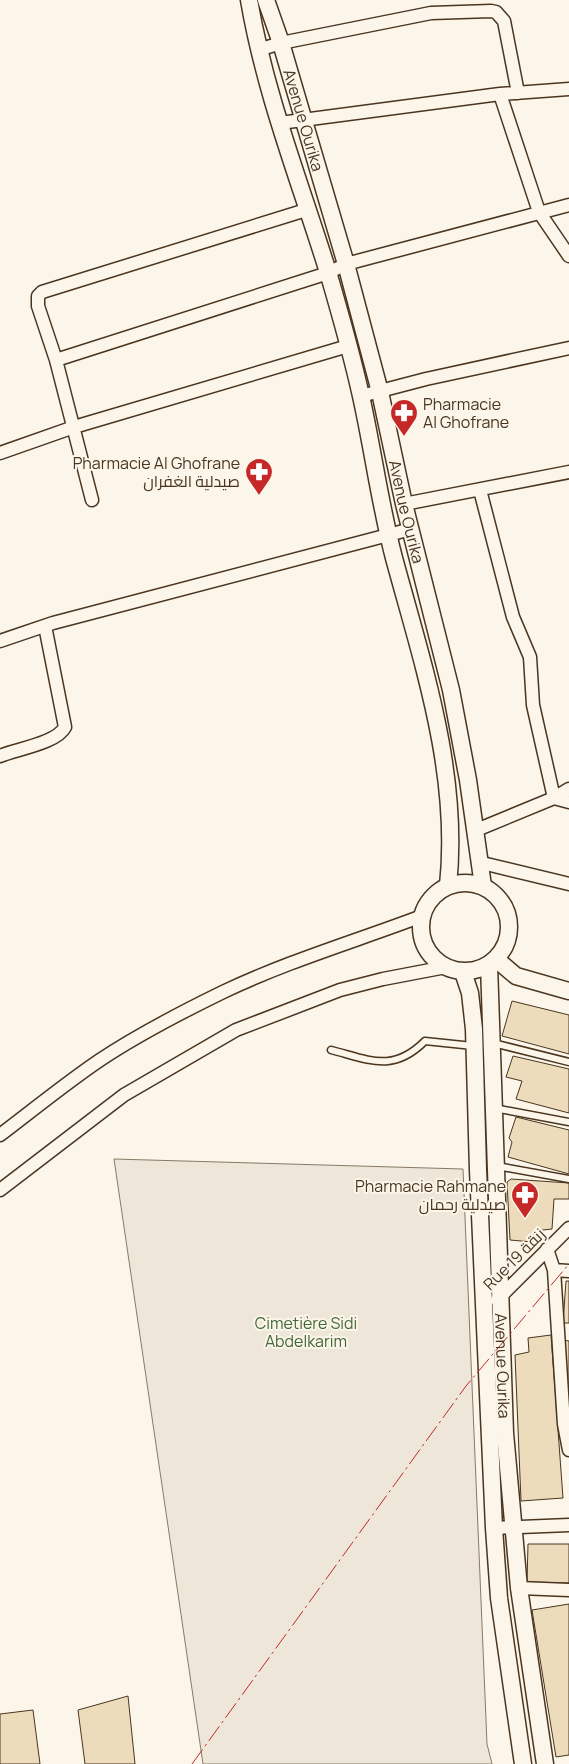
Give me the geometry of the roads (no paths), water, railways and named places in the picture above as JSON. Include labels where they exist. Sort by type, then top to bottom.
[{"type":"street","name":"Avenue Ourika","points":[[249,0],[258,50],[306,210],[328,273],[348,346],[361,396],[388,534],[430,692],[442,746],[452,851],[448,886]]},
{"type":"street","name":"Avenue Ourika","points":[[266,0],[281,43],[346,264],[380,392],[404,504],[451,690],[468,780],[478,862],[483,886]]},
{"type":"street","points":[[258,50],[281,43],[431,13],[490,10],[496,12],[504,21],[518,93]]},
{"type":"street","points":[[280,123],[500,94],[569,89]]},
{"type":"street","points":[[500,94],[539,212],[569,256]]},
{"type":"street","points":[[56,360],[328,273],[346,264],[569,205]]},
{"type":"street","points":[[92,500],[56,360],[38,306],[37,299],[42,292],[306,210]]},
{"type":"street","points":[[0,453],[74,427],[348,346]]},
{"type":"street","points":[[361,396],[426,379],[569,348]]},
{"type":"street","points":[[404,504],[569,472]]},
{"type":"street","points":[[480,490],[513,617],[530,657],[533,705],[554,798]]},
{"type":"street","points":[[0,641],[44,626],[411,529]]},
{"type":"street","points":[[0,756],[52,739],[63,732],[65,727],[44,626]]},
{"type":"street","points":[[474,831],[554,798],[569,789]]},
{"type":"street","points":[[554,798],[569,802]]},
{"type":"street","points":[[478,862],[569,884]]},
{"type":"street","points":[[466,882],[483,886],[495,894],[505,905],[510,919],[508,941],[493,962],[477,971],[463,972],[446,967],[434,958],[425,946],[421,926],[422,916],[428,903],[436,893],[448,886],[466,882]]},
{"type":"street","points":[[0,1135],[102,1059],[185,1011],[226,991],[327,949],[422,916]]},
{"type":"street","name":"Avenue Ourika","points":[[493,962],[492,1043],[505,1433],[512,1528],[519,1588],[545,1764]]},
{"type":"street","points":[[493,962],[516,976],[569,991]]},
{"type":"street","points":[[0,1190],[124,1095],[236,1030],[340,990],[383,979],[446,967]]},
{"type":"street","name":"Avenue Ourika","points":[[463,972],[470,993],[475,1046],[484,1315],[494,1528],[500,1598],[523,1764]]},
{"type":"street","name":"Rue 19 زنقة","points":[[484,1315],[501,1295],[569,1228]]},
{"type":"street","points":[[547,1249],[554,1270],[564,1332],[566,1394],[564,1424],[569,1450]]},
{"type":"street","points":[[554,1270],[569,1271]]},
{"type":"street","points":[[494,1528],[569,1525]]},
{"type":"street","points":[[519,1588],[569,1590]]},
{"type":"lane","points":[[332,1050],[379,1063],[399,1060],[417,1050],[425,1041],[475,1046]]},
{"type":"lane","points":[[492,1043],[569,1062]]},
{"type":"lane","points":[[494,1108],[569,1122]]},
{"type":"lane","points":[[496,1166],[569,1180]]},
{"type":"place","name":"Pharmacie Al Ghofrane","points":[[404,437]]},
{"type":"place","name":"Pharmacie Al Ghofrane صيدلية الغفران","points":[[259,496]]},
{"type":"place","name":"Pharmacie Rahmane صيدلية رحمان","points":[[525,1219]]},
{"type":"park label","name":"Cimetière Sidi Abdelkarim","points":[[306,1332]]}]
